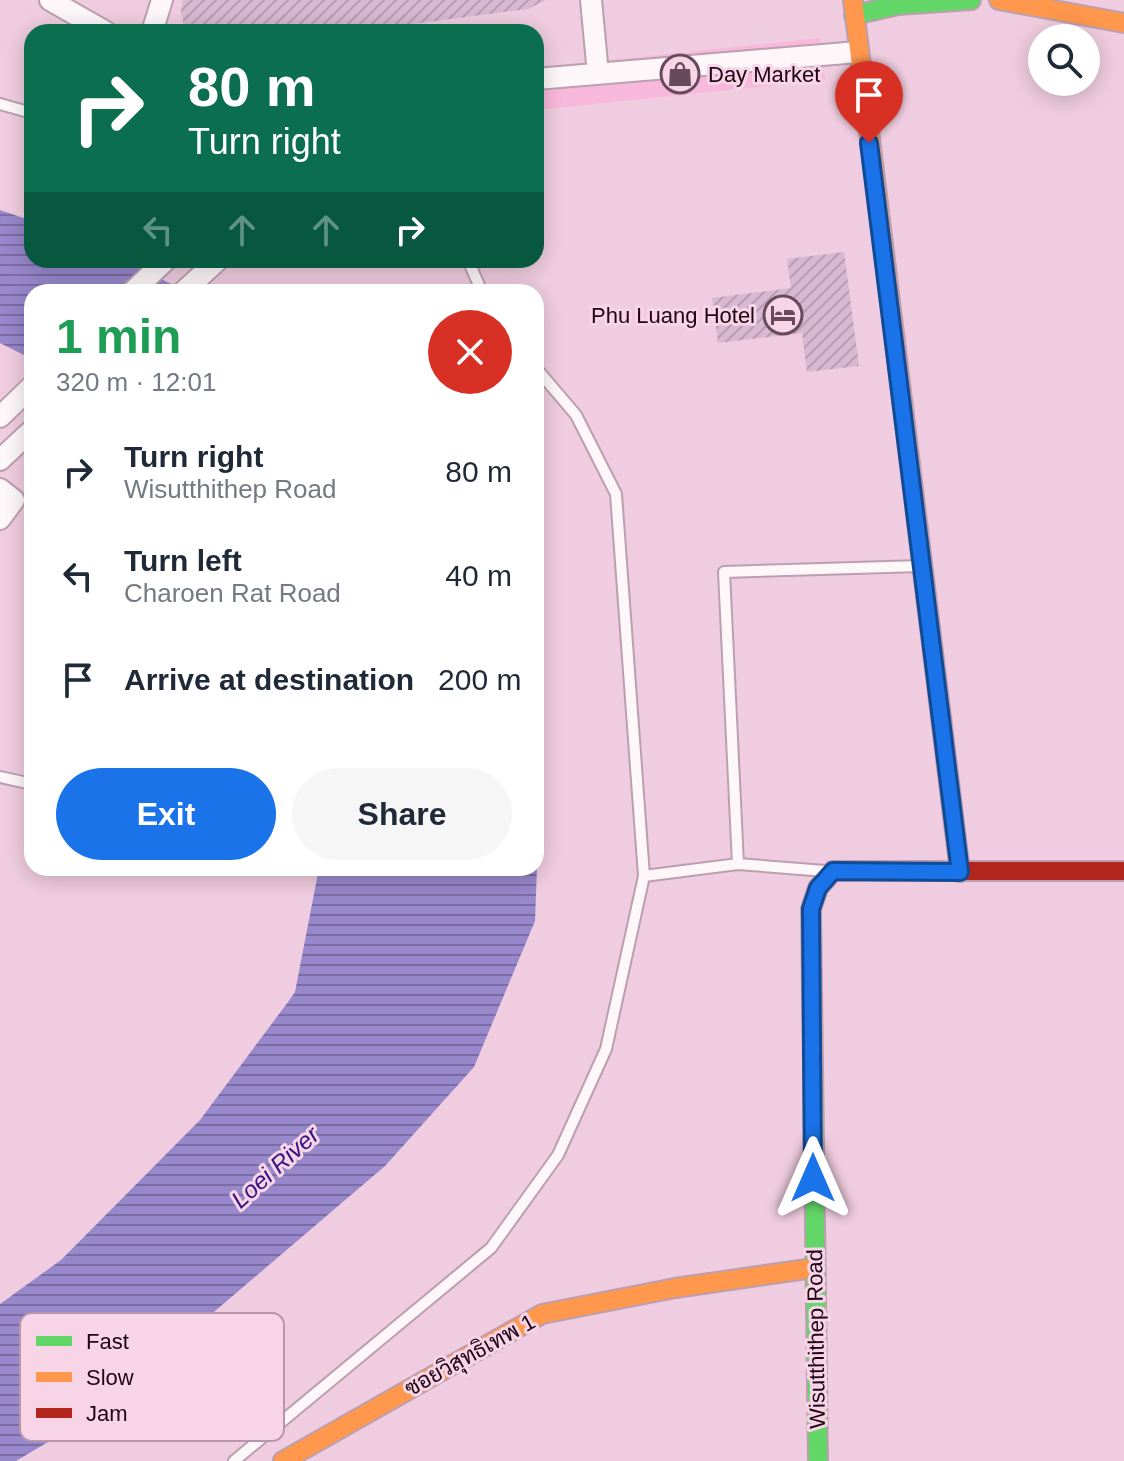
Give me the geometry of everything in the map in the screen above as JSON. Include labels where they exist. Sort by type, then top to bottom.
[{"type":"street","points":[[50,0],[92,24]]},
{"type":"street","points":[[154,24],[162,0]]},
{"type":"street","points":[[591,0],[598,74]]},
{"type":"street","points":[[960,872],[854,8],[971,0]]},
{"type":"street","points":[[999,0],[1124,23]]},
{"type":"street","points":[[544,78],[858,52]]},
{"type":"street","points":[[140,284],[158,268]]},
{"type":"street","points":[[192,284],[209,268]]},
{"type":"street","points":[[0,417],[24,394]]},
{"type":"street","points":[[0,460],[24,438]]},
{"type":"street","points":[[0,489],[14,500],[0,519]]},
{"type":"street","points":[[833,871],[1124,871]]},
{"type":"street","name":"Wisutthithep Road","points":[[818,1461],[811,909],[818,888],[833,871]]},
{"type":"street","name":"ซอยวิสุทธิเทพ 1","points":[[283,1461],[542,1314],[675,1288],[814,1268]]},
{"type":"lane","points":[[0,104],[24,111]]},
{"type":"lane","points":[[284,1420],[491,1248],[558,1155],[606,1049],[644,876],[616,494],[576,415],[544,377]]},
{"type":"lane","points":[[738,864],[724,572],[921,566]]},
{"type":"lane","points":[[0,777],[24,782]]},
{"type":"lane","points":[[644,876],[738,864],[833,871]]},
{"type":"lane","points":[[234,1461],[258,1441]]},
{"type":"shaded area","name":"Day Market","points":[[820,38],[825,80],[544,109],[544,67]]},
{"type":"water","points":[[0,210],[24,218],[24,268],[138,268],[172,284],[24,284],[24,355],[0,343]]},
{"type":"water","name":"Loei River","points":[[317,876],[537,876],[535,921],[474,1067],[385,1166],[213,1313],[20,1313],[20,1441],[50,1441],[16,1461],[0,1461],[0,1304],[61,1260],[200,1120],[295,992]]},
{"type":"building","points":[[183,0],[546,0],[528,9],[414,24],[183,24]]},
{"type":"building","name":"Phu Luang Hotel","points":[[844,252],[859,366],[807,372],[802,333],[718,343],[712,298],[791,288],[787,259]]},
{"type":"traffic: fast","points":[[854,15],[898,5],[971,0]]},
{"type":"traffic: fast","points":[[920,546],[960,872]]},
{"type":"traffic: fast","points":[[818,1461],[811,909],[818,888],[833,871],[963,871]]},
{"type":"traffic: slow","points":[[853,0],[920,546]]},
{"type":"traffic: slow","points":[[999,0],[1124,23]]},
{"type":"traffic: slow","points":[[283,1461],[542,1314],[675,1288],[814,1268]]},
{"type":"traffic: jam","points":[[963,871],[1124,871]]},
{"type":"place","name":"Day Market","points":[[680,74]]},
{"type":"place","name":"Phu Luang Hotel","points":[[783,315]]},
{"type":"route","points":[[813,1178],[811,909],[818,888],[833,871],[960,872],[869,143]]}]
